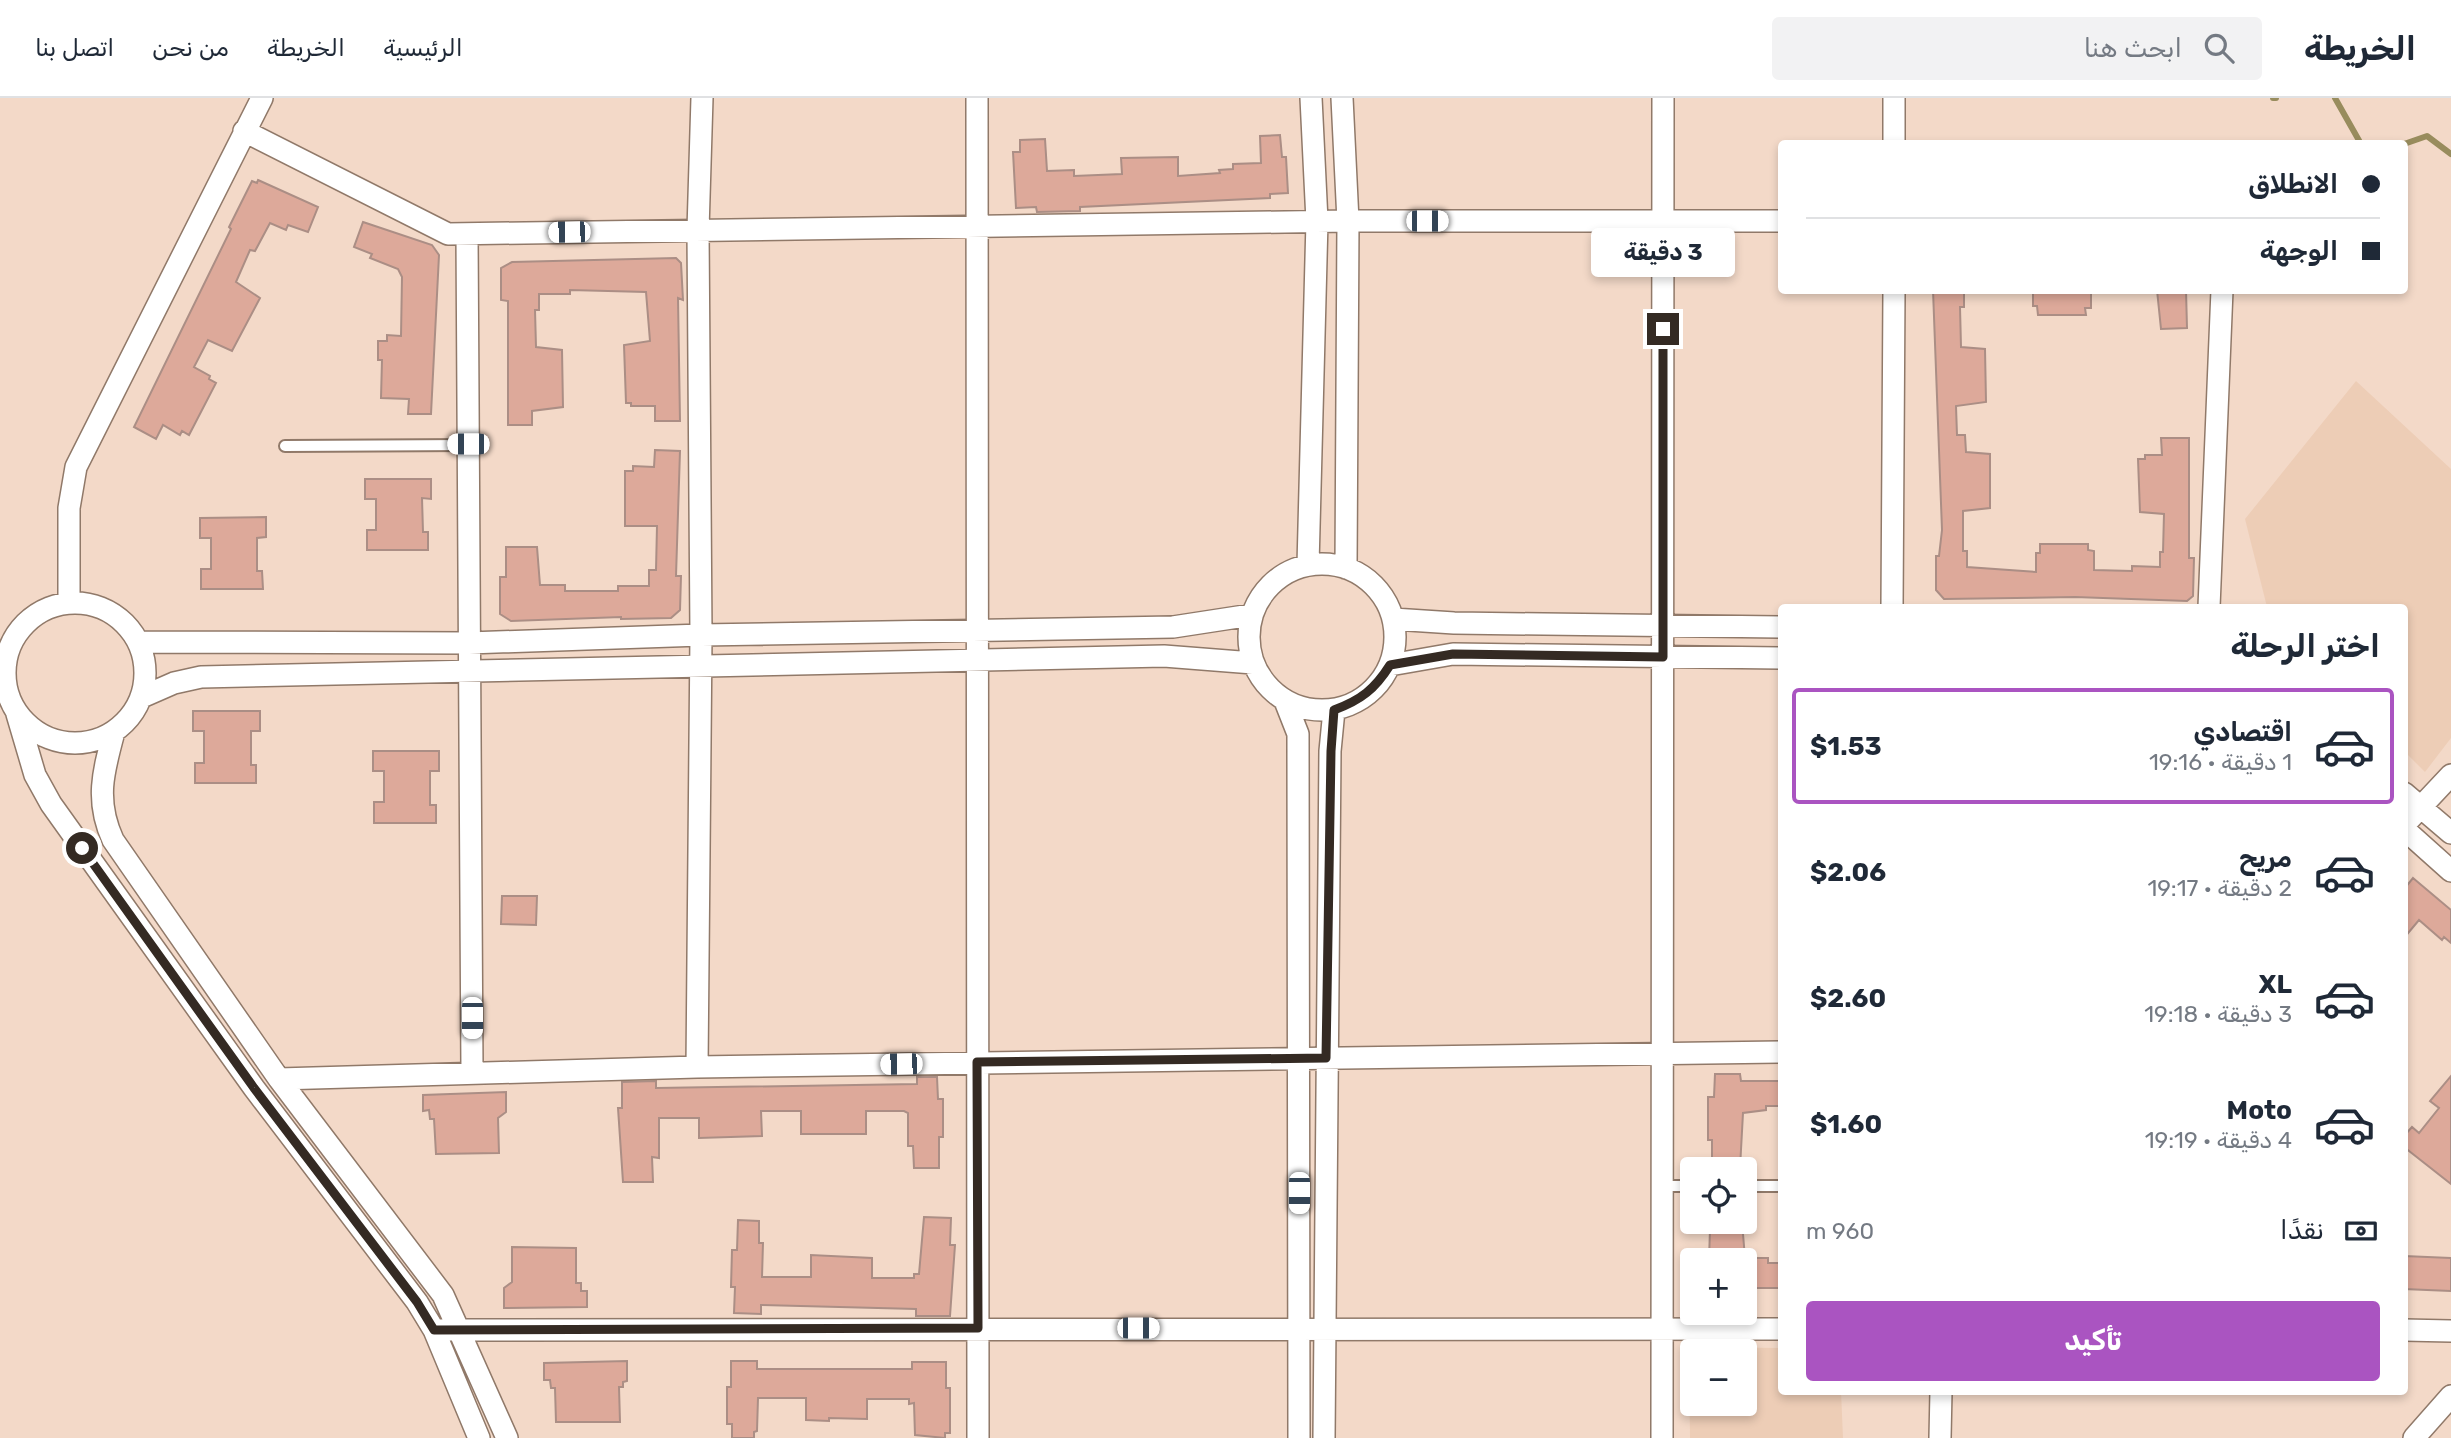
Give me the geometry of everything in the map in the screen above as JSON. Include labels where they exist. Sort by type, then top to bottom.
[{"type":"street","points":[[69,603],[69,508],[76,467],[262,98]]},
{"type":"street","points":[[697,1067],[701,666],[698,230],[702,98]]},
{"type":"street","points":[[977,98],[978,1438]]},
{"type":"street","points":[[1308,565],[1317,221],[1311,98]]},
{"type":"street","points":[[1342,98],[1348,221],[1346,568]]},
{"type":"street","points":[[1662,1438],[1663,98]]},
{"type":"street","points":[[1894,98],[1894,140]]},
{"type":"street","points":[[244,131],[448,234],[1317,221],[1778,221]]},
{"type":"street","points":[[467,234],[472,1071]]},
{"type":"street","points":[[1892,604],[1894,294]]},
{"type":"street","points":[[2209,604],[2222,294]]},
{"type":"street","points":[[1308,565],[1346,568],[1367,579],[1383,596],[1393,619],[1395,641],[1390,665],[1377,686],[1357,702],[1334,710],[1308,709],[1285,701],[1266,685],[1253,663],[1248,639],[1251,615],[1260,597],[1273,582],[1289,571],[1308,565]]},
{"type":"street","points":[[10,708],[33,729],[52,739],[73,744],[94,741],[114,732],[131,717],[142,696],[146,678],[138,642],[126,625],[110,612],[90,605],[69,603],[47,609],[27,622],[6,642],[6,686],[10,708],[35,775],[51,804],[254,1088],[406,1287],[434,1330],[479,1438]]},
{"type":"street","points":[[138,642],[469,643],[701,635],[1172,628],[1251,615]]},
{"type":"street","points":[[1393,619],[1454,623],[1778,627]]},
{"type":"street","points":[[1390,665],[1453,654],[1778,658]]},
{"type":"street","points":[[142,696],[174,683],[201,677],[1164,656],[1253,663]]},
{"type":"street","points":[[1285,701],[1298,734],[1299,1438]]},
{"type":"street","points":[[1324,1438],[1326,1058],[1334,710]]},
{"type":"street","points":[[114,732],[100,787],[104,822],[113,840],[279,1079],[443,1295],[508,1438]]},
{"type":"street","points":[[2408,823],[2451,775]]},
{"type":"street","points":[[2408,796],[2451,833]]},
{"type":"street","points":[[2408,831],[2451,871]]},
{"type":"street","points":[[279,1079],[472,1071],[1778,1052]]},
{"type":"street","points":[[434,1330],[1778,1329]]},
{"type":"street","points":[[2408,1330],[2451,1331]]},
{"type":"street","points":[[1940,1438],[1941,1395]]},
{"type":"street","points":[[2414,1438],[2451,1396]]},
{"type":"lane","points":[[285,446],[468,444]]},
{"type":"lane","points":[[1662,1186],[1680,1186]]},
{"type":"lane","points":[[1757,1186],[1778,1186]]},
{"type":"shaded area","points":[[2356,381],[2451,469],[2451,738],[2425,772],[2408,755],[2408,604],[2266,604],[2245,519]]},
{"type":"shaded area","points":[[1757,1348],[1778,1348],[1778,1395],[1841,1395],[1843,1438],[1690,1438],[1690,1416],[1757,1416]]},
{"type":"building","points":[[1280,135],[1282,157],[1286,157],[1288,193],[1270,194],[1270,198],[1080,207],[1080,211],[1037,212],[1036,207],[1016,208],[1013,152],[1020,152],[1020,140],[1045,139],[1047,171],[1074,170],[1074,176],[1122,174],[1121,158],[1178,157],[1178,176],[1220,173],[1219,170],[1233,169],[1233,164],[1261,163],[1260,136]]},
{"type":"building","points":[[258,180],[318,207],[308,232],[288,225],[286,230],[270,223],[255,251],[250,250],[236,282],[260,298],[232,351],[208,340],[194,367],[210,376],[209,379],[216,383],[189,435],[182,431],[180,435],[163,425],[156,439],[134,427],[252,181],[257,183]]},
{"type":"building","points":[[363,222],[432,245],[439,255],[431,414],[408,414],[409,399],[381,398],[382,360],[378,360],[378,341],[387,341],[387,335],[401,336],[402,277],[398,269],[370,258],[372,254],[354,247]]},
{"type":"building","points":[[676,258],[681,263],[683,300],[678,298],[680,421],[655,421],[655,406],[631,406],[631,403],[626,403],[624,345],[650,341],[646,292],[570,290],[570,294],[539,294],[539,310],[535,310],[536,347],[562,350],[563,407],[532,411],[532,425],[508,425],[508,301],[501,300],[501,268],[512,262]]},
{"type":"building","points":[[1933,294],[1964,294],[1964,307],[1960,307],[1961,347],[1985,349],[1986,402],[1956,406],[1957,435],[1965,435],[1966,452],[1990,454],[1990,508],[1963,511],[1963,551],[1967,551],[1967,567],[2036,572],[2036,553],[2040,553],[2040,544],[2088,544],[2088,550],[2094,551],[2094,570],[2132,571],[2132,566],[2160,567],[2164,514],[2140,512],[2138,459],[2145,459],[2145,455],[2162,455],[2161,438],[2189,438],[2189,558],[2194,558],[2193,596],[2187,601],[2075,597],[1944,599],[1936,590],[1936,556],[1939,556],[1942,530]]},
{"type":"building","points":[[2033,294],[2091,294],[2091,308],[2085,308],[2086,315],[2038,315],[2037,306],[2033,306]]},
{"type":"building","points":[[2157,294],[2186,294],[2187,328],[2161,329]]},
{"type":"building","points":[[655,450],[680,451],[676,576],[681,576],[680,610],[671,618],[511,621],[500,614],[500,577],[506,577],[506,547],[537,547],[540,585],[565,585],[565,591],[618,591],[618,586],[649,586],[649,570],[656,570],[657,526],[625,526],[625,471],[633,471],[633,466],[654,467]]},
{"type":"building","points":[[365,479],[431,479],[431,499],[422,498],[423,532],[428,532],[428,550],[367,550],[367,530],[376,530],[376,499],[365,499]]},
{"type":"building","points":[[266,517],[266,537],[257,538],[257,571],[262,571],[263,589],[201,589],[201,569],[211,569],[211,538],[200,538],[200,518]]},
{"type":"building","points":[[193,711],[260,711],[260,731],[251,731],[251,765],[256,765],[256,783],[195,783],[195,763],[204,763],[204,731],[193,731]]},
{"type":"building","points":[[373,751],[439,751],[439,771],[430,771],[430,805],[436,805],[436,823],[374,823],[374,802],[384,802],[384,771],[373,771]]},
{"type":"building","points":[[2413,878],[2451,910],[2451,943],[2444,937],[2442,940],[2419,920],[2408,933],[2408,884]]},
{"type":"building","points":[[502,896],[537,896],[536,925],[501,924]]},
{"type":"building","points":[[1715,1074],[1740,1074],[1741,1081],[1778,1081],[1778,1106],[1766,1106],[1766,1110],[1743,1113],[1741,1157],[1712,1157],[1712,1140],[1708,1140],[1708,1097],[1714,1097]]},
{"type":"building","points":[[2451,1076],[2451,1184],[2408,1150],[2408,1132],[2412,1127],[2419,1133],[2439,1108],[2430,1101]]},
{"type":"building","points":[[917,1077],[937,1077],[938,1099],[943,1099],[943,1137],[939,1137],[939,1168],[914,1168],[913,1146],[908,1146],[908,1113],[904,1111],[866,1111],[866,1134],[801,1134],[801,1111],[761,1111],[762,1136],[699,1138],[699,1118],[659,1118],[659,1158],[652,1157],[653,1182],[623,1182],[618,1108],[622,1108],[622,1082],[656,1081],[656,1088],[917,1084]]},
{"type":"building","points":[[506,1092],[506,1112],[498,1118],[499,1153],[436,1154],[434,1119],[430,1119],[429,1110],[423,1111],[423,1095]]},
{"type":"building","points":[[924,1217],[951,1218],[950,1245],[955,1245],[950,1316],[916,1316],[916,1309],[761,1305],[761,1314],[734,1313],[735,1287],[731,1287],[732,1250],[737,1250],[738,1220],[759,1221],[759,1243],[763,1243],[762,1277],[811,1277],[811,1255],[872,1258],[872,1278],[914,1278],[914,1274],[919,1274]]},
{"type":"building","points":[[1710,1234],[1743,1234],[1744,1248],[1709,1248]]},
{"type":"building","points":[[512,1247],[576,1248],[576,1283],[581,1283],[581,1291],[587,1291],[587,1307],[504,1308],[504,1288],[512,1282]]},
{"type":"building","points":[[2408,1256],[2451,1258],[2451,1291],[2408,1289]]},
{"type":"building","points":[[1757,1258],[1768,1258],[1768,1263],[1778,1263],[1778,1288],[1757,1288]]},
{"type":"building","points":[[627,1361],[627,1381],[623,1382],[623,1387],[619,1387],[620,1422],[556,1422],[555,1388],[551,1388],[550,1380],[544,1380],[544,1363]]},
{"type":"building","points":[[731,1361],[757,1361],[757,1369],[912,1369],[912,1362],[946,1362],[946,1388],[950,1388],[950,1433],[945,1433],[945,1438],[915,1435],[914,1403],[909,1404],[909,1399],[867,1399],[867,1419],[829,1418],[829,1421],[806,1420],[806,1398],[758,1398],[757,1431],[754,1432],[754,1438],[732,1438],[732,1424],[727,1424],[727,1387],[731,1387]]},
{"type":"waterway","points":[[2335,98],[2359,140]]},
{"type":"waterway","points":[[2408,143],[2427,136],[2451,154]]},
{"type":"route","points":[[82,848],[254,1088],[417,1302],[434,1330],[978,1328],[977,1062],[1326,1058],[1334,710],[1357,702],[1377,686],[1390,665],[1422,657],[1453,654],[1663,657],[1663,329]]}]
